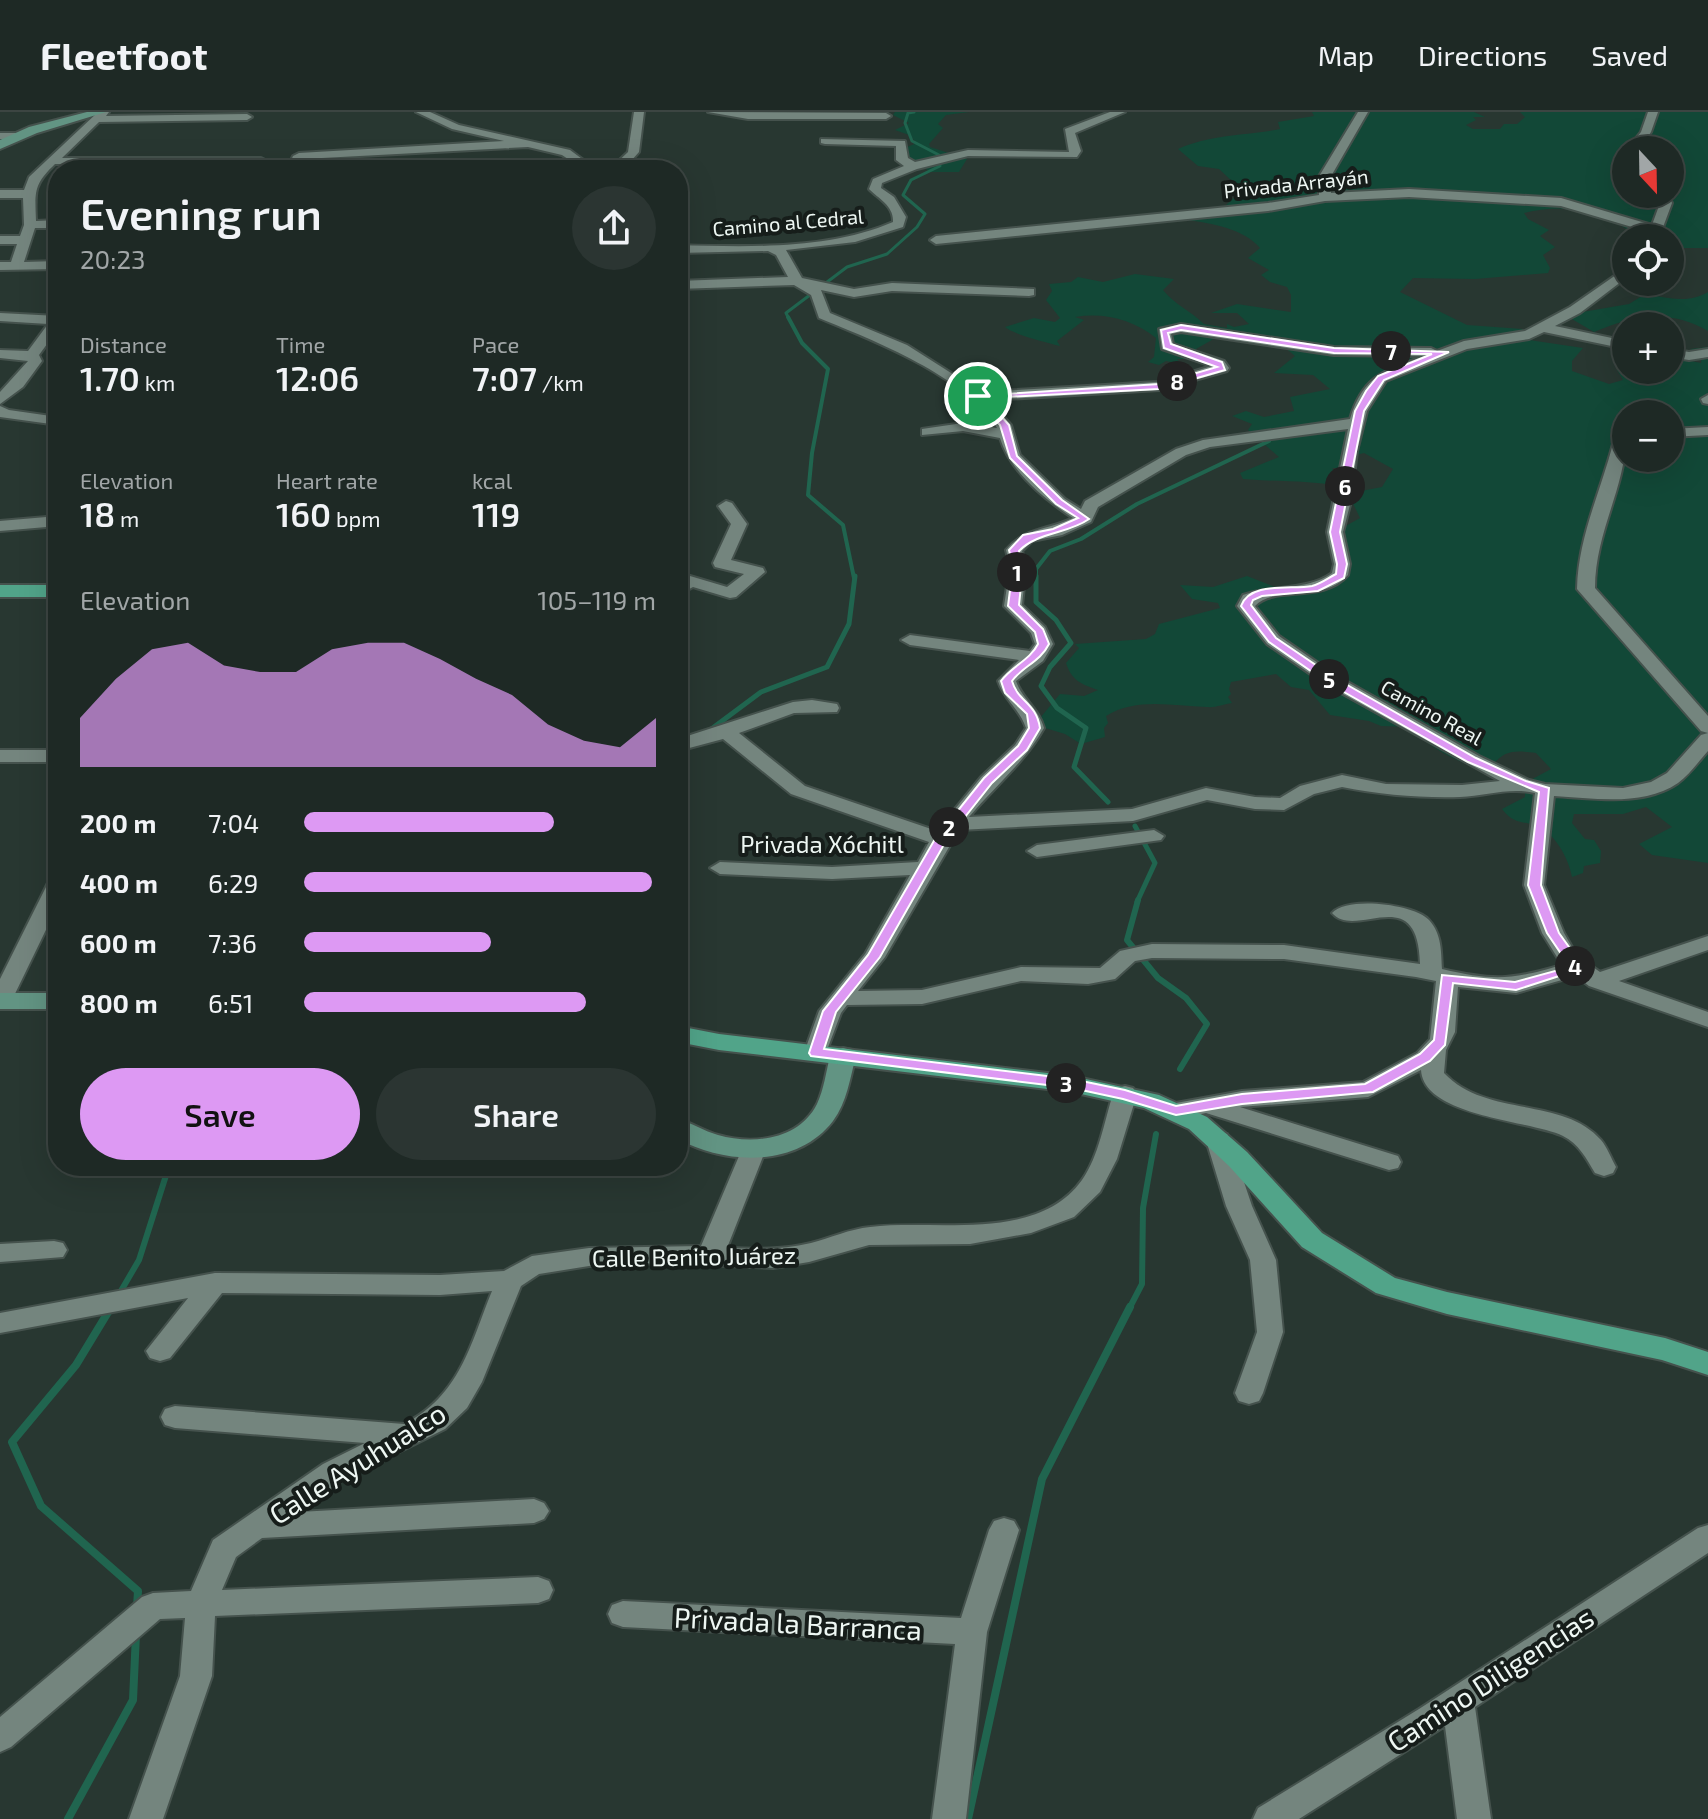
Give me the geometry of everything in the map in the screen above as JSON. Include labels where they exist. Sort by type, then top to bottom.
[{"type":"main road","points":[[0,591],[48,591]]},
{"type":"main road","points":[[688,1036],[1072,1084],[1125,1094],[1176,1111],[1218,1140],[1312,1240],[1386,1286],[1447,1303],[1665,1349],[1708,1364]]},
{"type":"street","points":[[421,112],[478,133],[566,152],[577,160]]},
{"type":"street","points":[[629,160],[638,148],[639,112]]},
{"type":"street","points":[[713,112],[748,116],[886,116]]},
{"type":"street","name":"Camino al Cedral","points":[[688,249],[769,247],[864,238],[890,230],[899,224],[900,217],[890,200],[878,193],[874,185],[913,166],[952,156],[979,153],[1048,157],[1073,155],[1075,151],[1069,131],[1120,112]]},
{"type":"street","points":[[1325,197],[1324,178],[1363,112]]},
{"type":"street","points":[[1643,136],[1653,112]]},
{"type":"street","points":[[53,160],[100,114]]},
{"type":"street","points":[[0,145],[18,136],[100,114],[247,117]]},
{"type":"street","points":[[0,136],[18,136]]},
{"type":"street","points":[[825,141],[901,143],[902,160],[913,166]]},
{"type":"street","points":[[297,160],[299,156],[532,143]]},
{"type":"street","points":[[137,160],[149,148]]},
{"type":"street","points":[[16,266],[30,225],[29,194],[33,179],[48,165]]},
{"type":"street","name":"Privada Arrayán","points":[[936,240],[1268,207],[1325,197],[1409,193],[1525,198],[1595,210],[1629,224]]},
{"type":"street","points":[[0,194],[29,194]]},
{"type":"street","points":[[30,225],[48,224]]},
{"type":"street","points":[[0,240],[25,240]]},
{"type":"street","points":[[769,247],[781,253],[797,281]]},
{"type":"street","points":[[0,266],[48,265]]},
{"type":"street","points":[[688,285],[797,281],[818,288],[854,293],[892,287],[1029,292]]},
{"type":"street","name":"Camino Real","points":[[1612,284],[1529,335],[1464,345],[1381,378],[1370,391],[1349,451],[1335,532],[1342,564],[1340,575],[1318,588],[1260,593],[1249,599],[1246,606],[1273,640],[1331,680],[1472,760],[1522,784],[1545,790],[1623,794],[1657,787],[1674,777],[1708,739]]},
{"type":"street","points":[[818,288],[824,315],[902,348],[978,396],[1004,425],[1013,456],[1059,502],[1085,519]]},
{"type":"street","points":[[0,317],[48,320]]},
{"type":"street","points":[[978,396],[1159,386],[1222,368],[1219,364],[1167,346],[1164,332],[1181,328],[1334,351],[1444,352]]},
{"type":"street","points":[[1544,328],[1612,342]]},
{"type":"street","points":[[32,355],[48,333]]},
{"type":"street","points":[[1684,355],[1708,353]]},
{"type":"street","points":[[0,354],[32,355]]},
{"type":"street","points":[[0,400],[30,370],[35,361],[32,355]]},
{"type":"street","points":[[0,410],[5,414],[48,420]]},
{"type":"street","points":[[688,1134],[722,1147],[754,1149],[790,1143],[811,1130],[826,1112],[830,1011],[874,957],[946,832],[988,781],[1023,748],[1035,728],[1032,713],[1009,690],[1007,681],[1015,670],[1037,657],[1044,644],[1039,631],[1013,606],[1018,567],[1014,550],[1027,537],[1056,532],[1085,519],[1091,504],[1194,447],[1226,439],[1357,423]]},
{"type":"street","points":[[927,432],[963,427],[1005,434]]},
{"type":"street","points":[[1684,432],[1708,431]]},
{"type":"street","points":[[1612,472],[1594,532],[1585,573],[1586,589],[1708,727]]},
{"type":"street","points":[[688,582],[730,593],[757,572],[721,563],[739,524],[726,506]]},
{"type":"street","points":[[0,526],[48,522]]},
{"type":"street","points":[[910,640],[1037,657]]},
{"type":"street","points":[[688,742],[805,704],[830,708]]},
{"type":"street","points":[[726,732],[798,790],[946,832],[1133,815],[1206,794],[1255,803],[1284,804],[1307,790],[1342,781],[1386,790],[1462,791],[1522,784]]},
{"type":"street","points":[[0,756],[48,756]]},
{"type":"street","points":[[1545,790],[1534,885],[1553,933],[1577,968],[1597,981],[1708,1020]]},
{"type":"street","points":[[1037,851],[1154,836],[1133,815]]},
{"type":"street","name":"Privada Xóchitl","points":[[720,868],[832,873],[924,868]]},
{"type":"street","points":[[48,903],[0,1001],[48,1001]]},
{"type":"street","points":[[1343,913],[1402,912],[1421,922],[1439,976],[1444,1032],[1434,1050],[1432,1075],[1445,1091],[1469,1102],[1585,1136],[1599,1153],[1604,1167]]},
{"type":"street","points":[[1597,981],[1708,943]]},
{"type":"street","points":[[841,998],[922,997],[1028,973],[1088,977],[1112,972],[1134,954],[1284,952],[1516,986],[1577,968]]},
{"type":"street","points":[[1176,1111],[1242,1099],[1368,1089],[1434,1050]]},
{"type":"street","name":"Calle Benito Juárez","points":[[0,1323],[215,1283],[440,1285],[510,1280],[532,1265],[589,1257],[711,1254],[773,1259],[869,1236],[970,1235],[1022,1227],[1065,1211],[1091,1186],[1105,1159],[1125,1094]]},
{"type":"street","points":[[1206,1105],[1389,1162]]},
{"type":"street","points":[[1218,1140],[1239,1206],[1263,1260],[1270,1332],[1249,1393]]},
{"type":"street","points":[[711,1254],[754,1149]]},
{"type":"street","points":[[0,1253],[54,1250]]},
{"type":"street","name":"Calle Ayuhualco","points":[[146,1819],[196,1676],[201,1604],[224,1549],[333,1472],[435,1421],[457,1400],[468,1382],[510,1280]]},
{"type":"street","points":[[160,1351],[215,1283]]},
{"type":"street","points":[[175,1417],[406,1435]]},
{"type":"street","points":[[257,1526],[534,1511]]},
{"type":"street","points":[[949,1819],[972,1632],[1004,1530]]},
{"type":"street","name":"Camino Diligencias","points":[[1284,1815],[1708,1537]]},
{"type":"street","points":[[7,1728],[153,1606],[538,1590]]},
{"type":"street","name":"Privada la Barranca","points":[[623,1614],[972,1632]]},
{"type":"street","points":[[1458,1701],[1474,1819]]},
{"type":"green space","points":[[895,112],[969,112],[946,115],[938,124],[943,128],[929,144],[930,147],[967,159],[959,172],[930,172],[905,154],[907,147],[917,143],[909,135],[895,130],[909,123],[893,115]]},
{"type":"green space","points":[[1312,112],[1474,112],[1485,117],[1473,117],[1476,120],[1466,125],[1473,129],[1500,129],[1504,124],[1517,124],[1525,117],[1520,112],[1708,112],[1708,248],[1684,248],[1684,224],[1618,224],[1585,211],[1540,210],[1524,213],[1528,219],[1549,230],[1540,236],[1555,247],[1543,255],[1550,268],[1548,273],[1475,279],[1413,278],[1400,292],[1467,325],[1522,329],[1526,332],[1522,339],[1583,348],[1572,361],[1572,371],[1609,384],[1684,384],[1684,359],[1701,363],[1702,355],[1690,349],[1708,347],[1708,863],[1652,855],[1639,844],[1672,827],[1646,807],[1623,814],[1574,814],[1572,823],[1585,839],[1594,840],[1601,851],[1600,863],[1584,866],[1583,873],[1572,877],[1565,856],[1552,837],[1535,825],[1516,821],[1502,809],[1525,797],[1525,783],[1551,769],[1536,753],[1509,753],[1498,759],[1488,771],[1477,768],[1445,754],[1408,727],[1381,726],[1330,715],[1309,690],[1291,687],[1276,674],[1231,682],[1228,697],[1232,703],[1210,707],[1142,705],[1118,710],[1106,716],[1105,737],[1081,744],[1065,734],[1022,721],[1030,715],[1040,718],[1060,694],[1084,696],[1098,690],[1078,681],[1068,669],[1066,663],[1079,648],[1075,644],[1146,639],[1155,634],[1159,624],[1220,608],[1218,603],[1192,599],[1180,585],[1213,587],[1247,576],[1280,589],[1321,593],[1337,580],[1342,528],[1360,518],[1346,489],[1361,491],[1382,487],[1393,469],[1364,453],[1344,458],[1340,464],[1346,468],[1332,468],[1346,487],[1243,479],[1240,473],[1279,457],[1248,430],[1252,424],[1232,416],[1246,411],[1264,417],[1294,411],[1290,397],[1330,389],[1313,375],[1274,373],[1295,356],[1283,346],[1217,337],[1196,349],[1196,353],[1206,359],[1177,359],[1181,364],[1166,361],[1159,365],[1148,362],[1154,357],[1156,338],[1138,326],[1118,319],[1075,317],[1084,320],[1057,341],[1060,346],[1005,327],[1034,318],[1055,322],[1060,318],[1046,300],[1052,291],[1049,284],[1071,282],[1078,277],[1103,282],[1135,274],[1174,279],[1163,290],[1204,324],[1227,328],[1227,324],[1234,327],[1249,324],[1237,313],[1211,313],[1237,304],[1291,312],[1291,295],[1287,287],[1270,282],[1261,275],[1269,270],[1248,258],[1260,248],[1253,241],[1227,228],[1186,220],[1228,215],[1234,211],[1225,206],[1235,197],[1234,183],[1219,169],[1198,166],[1178,149],[1216,138],[1280,129],[1278,122],[1314,116]]},
{"type":"green space","points":[[1708,292],[1708,331],[1684,320],[1684,312],[1612,312],[1612,326],[1594,332],[1565,315],[1629,304],[1642,296],[1682,299]]},
{"type":"waterway","points":[[788,317],[786,313],[847,267],[887,254],[917,227],[925,214],[903,195],[911,180],[940,166],[939,155],[912,141],[905,123],[908,113],[914,112]]},
{"type":"waterway","points":[[788,317],[802,343],[828,369],[812,453],[808,495],[843,525],[854,578]]},
{"type":"waterway","points":[[1108,802],[1074,767],[1086,728],[1057,708],[1041,686],[1050,667],[1071,643],[1056,620],[1036,602],[1036,569],[1050,551],[1081,539],[1137,504],[1269,441]]},
{"type":"waterway","points":[[710,730],[761,692],[827,667],[849,624],[855,576]]},
{"type":"waterway","points":[[1135,826],[1155,863],[1137,902]]},
{"type":"waterway","points":[[1138,900],[1127,940],[1158,978],[1186,998],[1207,1024],[1180,1069]]},
{"type":"waterway","points":[[1129,1309],[1142,1284],[1143,1208],[1156,1134]]},
{"type":"waterway","points":[[118,1296],[139,1260],[166,1176]]},
{"type":"waterway","points":[[968,1819],[1042,1479],[1130,1307]]},
{"type":"waterway","points":[[110,1309],[76,1365],[12,1442],[41,1506],[138,1591],[137,1607]]},
{"type":"waterway","points":[[68,1819],[133,1700],[136,1634]]},
{"type":"route","points":[[1181,328],[1267,338],[1334,351],[1444,352],[1381,378],[1360,411],[1349,451],[1343,501],[1335,532],[1336,548],[1342,564],[1340,575],[1332,583],[1318,588],[1260,593],[1249,599],[1246,606],[1273,640],[1331,680],[1472,760],[1522,784],[1545,790],[1534,885],[1553,933],[1577,968],[1516,986],[1447,978],[1444,1032],[1440,1042],[1425,1058],[1368,1089],[1242,1099],[1176,1111],[1125,1094],[1072,1084],[816,1053],[830,1011],[874,957],[931,853],[988,781],[1023,748],[1035,728],[1032,713],[1015,698],[1007,681],[1015,670],[1037,657],[1044,644],[1039,631],[1013,606],[1018,567],[1013,554],[1027,537],[1056,532],[1085,519],[1059,502],[1013,456],[1004,425],[978,396],[1159,386],[1222,368],[1219,364],[1167,346],[1164,332],[1181,328]]}]
